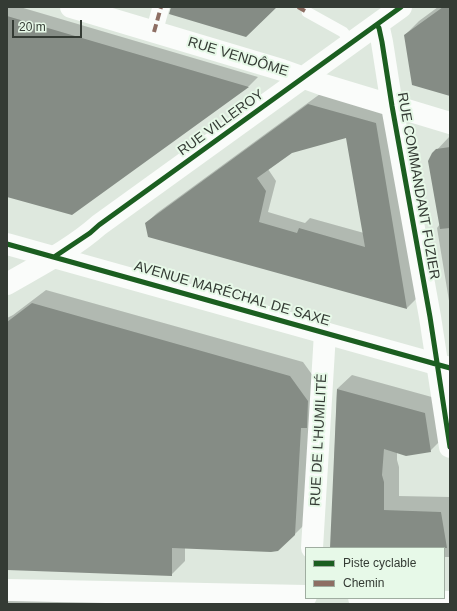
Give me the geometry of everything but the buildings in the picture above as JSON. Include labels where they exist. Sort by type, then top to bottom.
[{"type":"street","name":"RUE VENDÔME","points":[[71,7],[304,77],[392,106],[450,123]]},
{"type":"street","points":[[154,32],[161,7]]},
{"type":"street","name":"RUE VILLEROY","points":[[7,284],[54,257],[90,233],[401,7]]},
{"type":"street","name":"RUE COMMANDANT FUZIER","points":[[377,25],[381,34],[392,106],[444,366],[450,447]]},
{"type":"street","name":"AVENUE MARÉCHAL DE SAXE","points":[[7,244],[444,366]]},
{"type":"street","name":"RUE DE L'HUMILITÉ","points":[[312,547],[325,333]]},
{"type":"street","points":[[7,590],[144,599],[305,596]]},
{"type":"street","points":[[382,599],[450,602]]},
{"type":"lane","points":[[308,12],[343,32],[352,43]]},
{"type":"marked path","points":[[154,32],[161,7]]},
{"type":"marked path","points":[[298,7],[307,12]]},
{"type":"cycle path","points":[[54,257],[90,233],[401,7]]},
{"type":"cycle path","points":[[377,25],[382,42],[430,317],[450,447]]},
{"type":"cycle path","points":[[7,244],[450,368]]}]
